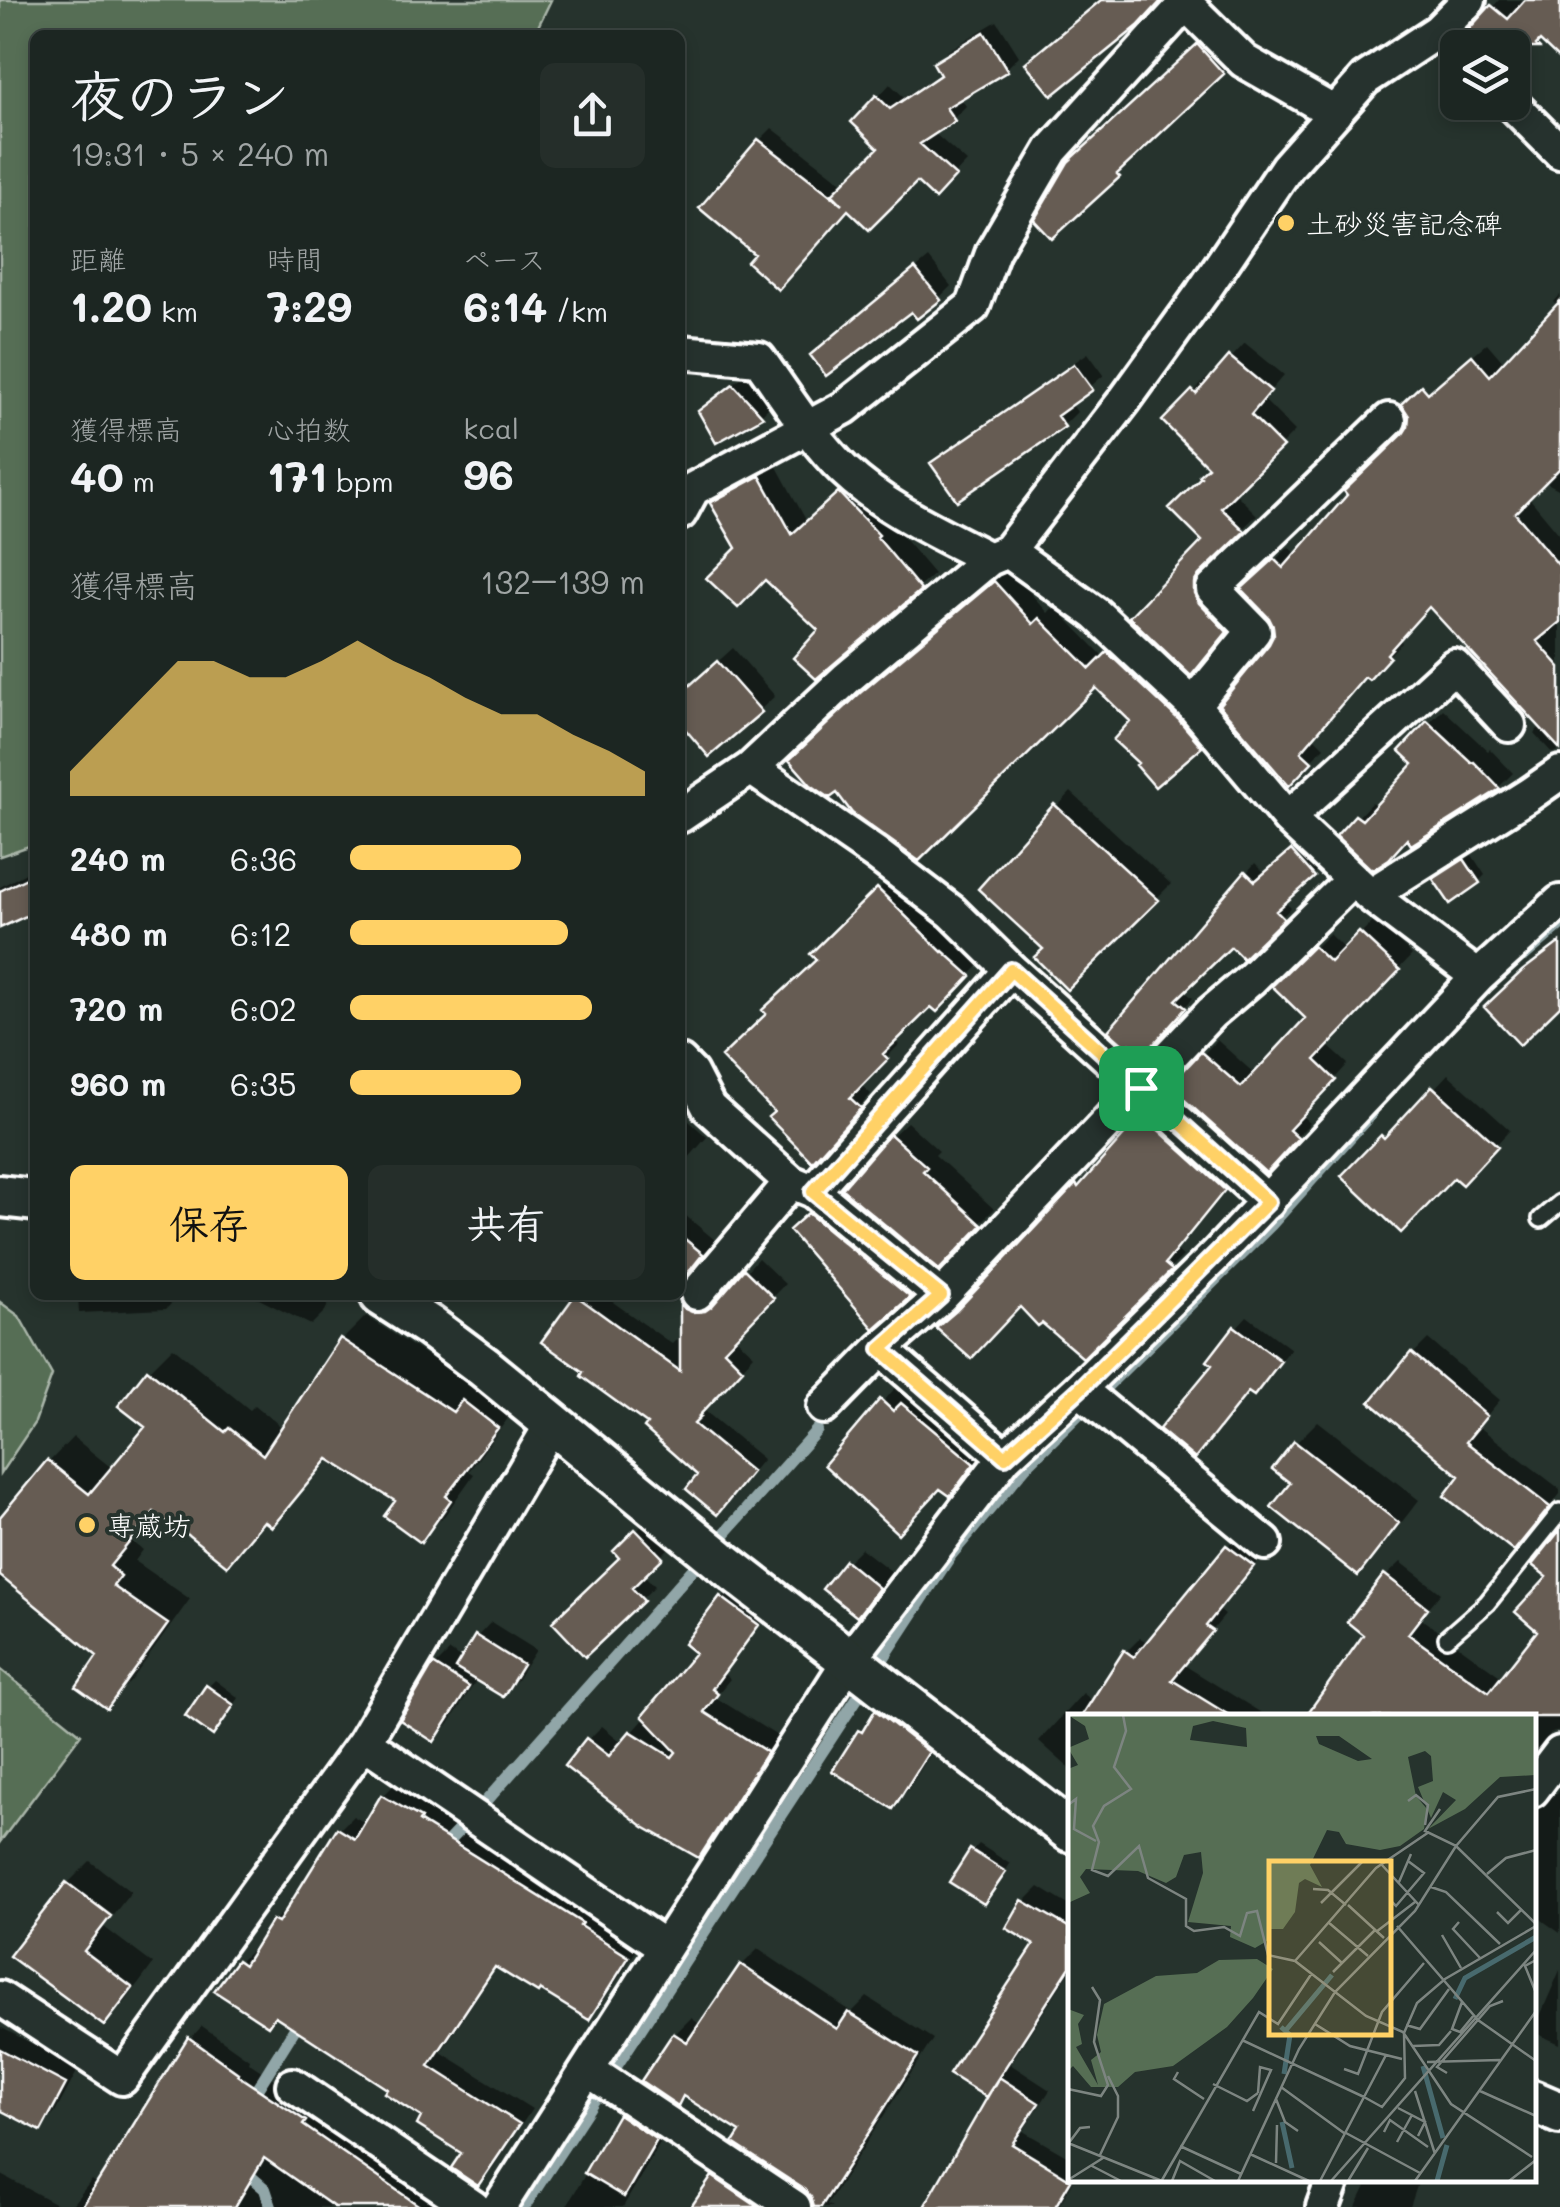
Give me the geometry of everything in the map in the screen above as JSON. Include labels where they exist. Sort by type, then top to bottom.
[{"type":"street","points":[[1454,30],[1470,0]]},
{"type":"street","points":[[685,504],[693,489],[844,408],[973,306],[993,251],[1052,150],[1184,2],[1244,62],[1335,113]]},
{"type":"street","points":[[685,813],[752,768],[847,678],[998,555],[1136,386],[1287,166],[1365,79],[1440,45]]},
{"type":"street","points":[[1528,120],[1560,152]]},
{"type":"street","points":[[685,352],[759,359],[844,470],[901,513],[998,555],[1096,614],[1193,705],[1288,818],[1362,887],[1478,976]]},
{"type":"street","points":[[1193,705],[1254,632],[1212,589],[1390,420]]},
{"type":"street","points":[[1288,818],[1454,666],[1509,725]]},
{"type":"street","points":[[752,768],[952,912],[1268,1202]]},
{"type":"street","points":[[824,1407],[941,1296],[1212,1013],[1362,887],[1530,794],[1560,772]]},
{"type":"street","points":[[499,2207],[850,1659],[1005,1457],[1080,1389],[1268,1202],[1478,976],[1560,902]]},
{"type":"street","points":[[697,1293],[1011,970]]},
{"type":"street","points":[[685,1067],[709,1108],[941,1296]]},
{"type":"street","points":[[0,1196],[30,1199]]},
{"type":"street","points":[[389,1300],[430,1326],[720,1560],[1068,1828]]},
{"type":"street","points":[[881,1349],[1005,1457]]},
{"type":"street","points":[[1080,1389],[1265,1542]]},
{"type":"street","points":[[0,1998],[122,2078],[364,1742],[552,1422]]},
{"type":"street","points":[[364,1742],[666,1947]]},
{"type":"street","points":[[1535,1786],[1560,1753]]},
{"type":"street","points":[[588,2070],[794,2207]]},
{"type":"street","points":[[293,2086],[473,2207]]},
{"type":"street","points":[[1535,2102],[1560,2113]]},
{"type":"street","points":[[1323,2207],[1332,2182]]},
{"type":"lane","points":[[1540,1219],[1560,1203]]},
{"type":"lane","points":[[1447,1638],[1487,1604],[1560,1512]]},
{"type":"green space","points":[[0,0],[551,0],[536,30],[30,30],[30,846],[0,856]]},
{"type":"green space","points":[[0,1302],[19,1316],[52,1375],[35,1422],[0,1474]]},
{"type":"green space","points":[[0,1669],[81,1734],[0,1842]]},
{"type":"building","points":[[1101,0],[1162,0],[1138,26],[1052,96],[1025,63]]},
{"type":"building","points":[[1525,0],[1560,0],[1560,60],[1540,41],[1536,45],[1539,48],[1530,48],[1530,30],[1469,29],[1491,5],[1508,19]]},
{"type":"building","points":[[984,32],[1008,71],[946,108],[955,121],[920,144],[956,176],[935,199],[917,182],[869,230],[848,210],[778,290],[747,262],[754,254],[699,208],[758,139],[842,204],[832,194],[878,148],[851,122],[876,95],[890,109],[940,75],[933,63]]},
{"type":"building","points":[[1197,44],[1224,74],[1052,239],[1034,220],[1068,162]]},
{"type":"building","points":[[915,268],[941,300],[917,319],[911,312],[826,376],[810,355]]},
{"type":"building","points":[[1560,301],[1560,468],[1515,513],[1560,567],[1560,622],[1537,641],[1560,667],[1560,749],[1429,607],[1387,654],[1390,657],[1369,680],[1365,677],[1301,752],[1312,762],[1289,786],[1219,705],[1274,634],[1269,618],[1241,589],[1274,559],[1283,568],[1347,495],[1344,491],[1403,434],[1409,416],[1401,404],[1421,385],[1428,393],[1472,355],[1490,376]]},
{"type":"building","points":[[1229,356],[1271,391],[1251,415],[1283,447],[1221,508],[1245,531],[1199,575],[1194,593],[1227,632],[1191,676],[1129,617],[1202,541],[1169,508],[1208,467],[1162,421],[1192,390],[1196,394]]},
{"type":"building","points":[[1074,364],[1093,390],[1057,416],[1065,427],[957,501],[930,463]]},
{"type":"building","points":[[733,384],[763,417],[716,443],[698,411]]},
{"type":"building","points":[[760,476],[792,534],[838,492],[879,535],[921,590],[816,679],[793,658],[818,630],[765,580],[738,608],[706,578],[736,548],[710,503]]},
{"type":"building","points":[[994,581],[1033,624],[1039,618],[1090,669],[1107,652],[1202,747],[1155,787],[1138,763],[1113,740],[1130,721],[1096,688],[919,861],[852,813],[837,793],[830,798],[811,785],[789,760],[860,693]]},
{"type":"building","points":[[717,661],[762,712],[709,757],[685,729],[685,690]]},
{"type":"building","points":[[1427,721],[1500,789],[1411,845],[1407,839],[1389,859],[1372,870],[1336,836],[1355,815],[1362,820],[1413,764],[1399,751]]},
{"type":"building","points":[[1054,804],[1159,900],[1067,990],[1034,957],[1043,949],[978,889]]},
{"type":"building","points":[[1291,850],[1315,877],[1276,911],[1284,919],[1243,959],[1231,947],[1176,1000],[1186,1008],[1144,1055],[1130,1044],[1126,1047],[1108,1031],[1245,871],[1255,881]]},
{"type":"building","points":[[1464,859],[1480,883],[1450,904],[1433,879]]},
{"type":"building","points":[[30,876],[30,914],[0,928],[0,891]]},
{"type":"building","points":[[877,888],[971,976],[937,1012],[931,1007],[883,1054],[888,1059],[850,1098],[861,1108],[812,1162],[768,1117],[774,1112],[721,1057],[766,1014],[762,1010],[816,960],[810,954]]},
{"type":"building","points":[[1359,932],[1400,970],[1315,1060],[1336,1080],[1289,1130],[1298,1138],[1266,1173],[1169,1086],[1201,1052],[1241,1087],[1305,1018],[1272,986],[1313,946],[1330,962]]},
{"type":"building","points":[[1560,942],[1560,1006],[1520,1045],[1484,1007]]},
{"type":"building","points":[[1432,1086],[1498,1146],[1462,1185],[1454,1178],[1401,1233],[1341,1176],[1381,1135],[1384,1138]]},
{"type":"building","points":[[1142,1115],[1225,1190],[1165,1264],[1172,1270],[1083,1358],[1042,1323],[1038,1326],[1020,1307],[971,1359],[936,1328],[1076,1184],[1078,1187]]},
{"type":"building","points":[[890,1134],[927,1167],[923,1171],[982,1225],[939,1270],[842,1189]]},
{"type":"building","points":[[808,1213],[910,1297],[874,1329],[789,1230]]},
{"type":"building","points":[[685,1239],[703,1254],[685,1277]]},
{"type":"building","points":[[744,1269],[774,1298],[724,1350],[743,1369],[694,1424],[752,1472],[717,1515],[686,1489],[697,1475],[644,1428],[647,1424],[541,1342],[571,1300],[582,1300],[680,1371],[680,1303],[692,1312],[712,1306]]},
{"type":"building","points":[[1234,1326],[1281,1361],[1254,1396],[1248,1392],[1195,1459],[1159,1429],[1212,1365],[1207,1361]]},
{"type":"building","points":[[340,1338],[453,1412],[462,1400],[498,1428],[446,1496],[451,1500],[421,1543],[384,1516],[395,1501],[328,1459],[272,1527],[264,1521],[227,1566],[154,1512],[110,1566],[121,1576],[113,1586],[168,1624],[107,1709],[76,1687],[97,1656],[0,1576],[0,1517],[47,1460],[89,1494],[145,1427],[118,1406],[147,1369],[225,1432],[229,1428],[263,1455]]},
{"type":"building","points":[[1411,1352],[1487,1416],[1466,1442],[1550,1507],[1514,1551],[1444,1496],[1459,1476],[1370,1402]]},
{"type":"building","points":[[880,1399],[893,1411],[901,1403],[974,1464],[950,1496],[940,1489],[898,1534],[824,1465]]},
{"type":"building","points":[[1294,1441],[1399,1523],[1358,1576],[1271,1507],[1290,1483],[1272,1469]]},
{"type":"building","points":[[635,1529],[663,1558],[632,1588],[644,1601],[585,1657],[552,1622],[619,1558],[613,1551]]},
{"type":"building","points":[[1560,1530],[1560,1717],[1307,1714],[1363,1635],[1347,1622],[1384,1574],[1428,1608],[1408,1634],[1489,1692],[1537,1631],[1515,1612],[1547,1577],[1532,1565]]},
{"type":"building","points":[[1226,1545],[1254,1566],[1206,1626],[1213,1631],[1172,1680],[1227,1714],[1083,1714],[1124,1650],[1134,1657]]},
{"type":"building","points":[[845,1560],[879,1588],[857,1617],[822,1589]]},
{"type":"building","points":[[720,1596],[759,1625],[712,1689],[718,1694],[704,1712],[767,1752],[699,1858],[644,1827],[564,1766],[586,1738],[609,1756],[630,1731],[672,1757],[676,1752],[642,1716],[695,1653],[684,1644]]},
{"type":"building","points":[[475,1635],[523,1665],[503,1697],[455,1668]]},
{"type":"building","points":[[433,1664],[469,1687],[434,1742],[400,1720]]},
{"type":"building","points":[[206,1685],[234,1705],[213,1736],[185,1716]]},
{"type":"building","points":[[875,1710],[929,1752],[893,1809],[832,1771]]},
{"type":"building","points":[[381,1795],[629,1957],[589,2020],[495,1967],[429,2066],[520,2124],[478,2186],[451,2168],[461,2153],[417,2125],[421,2117],[384,2093],[387,2089],[275,2016],[268,2026],[214,1991],[237,1960],[244,1965],[272,1920],[278,1923],[337,1828],[355,1839]]},
{"type":"building","points":[[970,1849],[1006,1872],[984,1904],[949,1882]]},
{"type":"building","points":[[66,1882],[111,1916],[84,1951],[133,1988],[104,2026],[9,1956]]},
{"type":"building","points":[[1022,1900],[1068,1927],[1068,1970],[986,2097],[949,2074],[1034,1945],[1006,1928]]},
{"type":"building","points":[[740,1964],[837,2029],[848,2012],[918,2056],[821,2207],[814,2207],[805,2190],[733,2143],[740,2132],[683,2096],[678,2106],[641,2081],[673,2033],[687,2042]]},
{"type":"building","points":[[188,2037],[306,2121],[303,2125],[421,2207],[334,2207],[264,2158],[235,2207],[82,2207]]},
{"type":"building","points":[[0,2049],[66,2084],[41,2131],[0,2110]]},
{"type":"building","points":[[999,2077],[1039,2103],[1012,2144],[1068,2178],[1070,2182],[1055,2207],[924,2207]]},
{"type":"building","points":[[618,2114],[657,2140],[624,2197],[584,2173]]},
{"type":"building","points":[[712,2176],[758,2207],[691,2207]]},
{"type":"waterway","points":[[1524,956],[1560,925]]},
{"type":"waterway","points":[[524,2207],[951,1555],[1026,1466],[1271,1225],[1371,1114]]},
{"type":"waterway","points":[[438,1852],[817,1430]]},
{"type":"waterway","points":[[249,2102],[302,2017]]},
{"type":"waterway","points":[[242,2169],[265,2189],[271,2207]]},
{"type":"place","name":"土砂災害記念碑","points":[[1286,223]]},
{"type":"place","name":"専蔵坊","points":[[87,1525]]},
{"type":"route","points":[[1011,970],[1141,1088],[1268,1202],[1080,1389],[1005,1457],[881,1349],[941,1296],[813,1192],[1011,970]]}]
